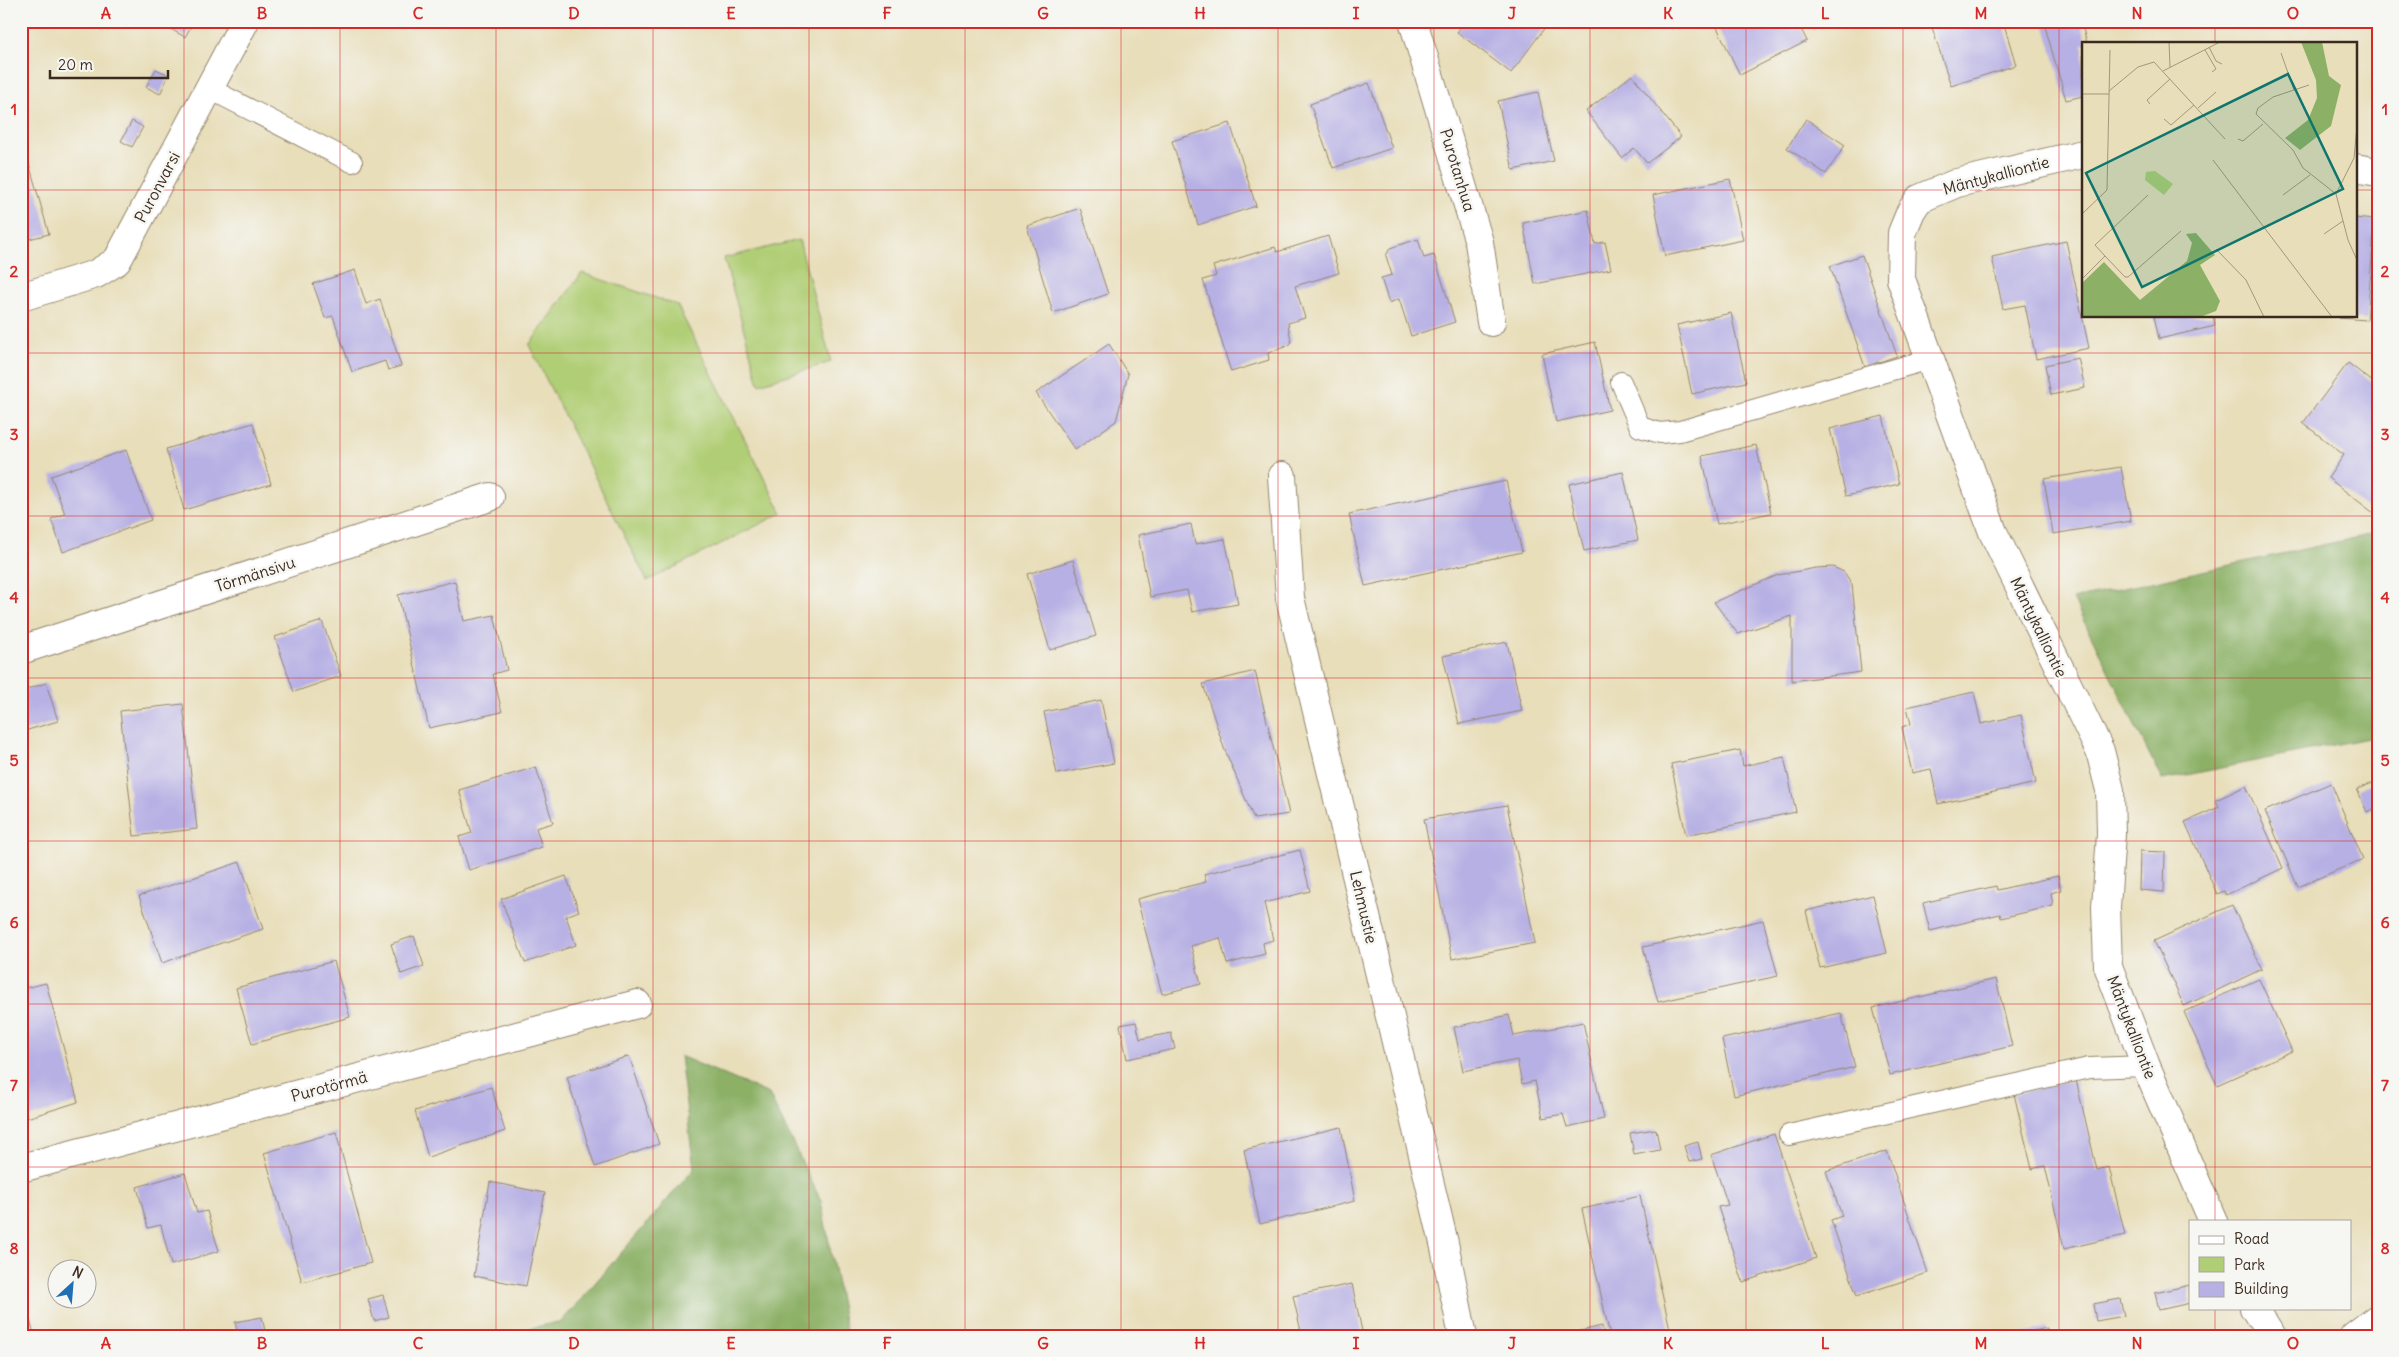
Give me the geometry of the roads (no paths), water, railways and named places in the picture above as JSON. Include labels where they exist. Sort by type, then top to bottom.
[{"type":"street","name":"Puronvarsi","points":[[21,297],[96,274],[117,261],[245,21]]},
{"type":"street","name":"Purotanhua","points":[[1413,21],[1477,234],[1491,322]]},
{"type":"street","name":"Mäntykalliontie","points":[[2082,154],[2058,158],[1957,183],[1919,199],[1911,210],[1902,233],[1901,278],[1993,532],[2100,751],[2110,790],[2111,834],[2106,907],[2108,966],[2146,1066],[2213,1220]]},
{"type":"street","points":[[2356,168],[2378,172]]},
{"type":"street","name":"Lehmustie","points":[[1282,476],[1290,598],[1444,1243],[1463,1336]]},
{"type":"street","name":"Törmänsivu","points":[[21,650],[490,498]]},
{"type":"street","name":"Purotörmä","points":[[21,1168],[637,1004]]},
{"type":"street","points":[[2255,1310],[2272,1336]]},
{"type":"street","points":[[2354,1336],[2378,1318]]},
{"type":"lane","points":[[210,89],[352,162]]},
{"type":"lane","points":[[1622,382],[1640,427],[1660,433],[1680,430],[1930,359]]},
{"type":"lane","points":[[1789,1135],[2089,1068],[2146,1066]]}]
